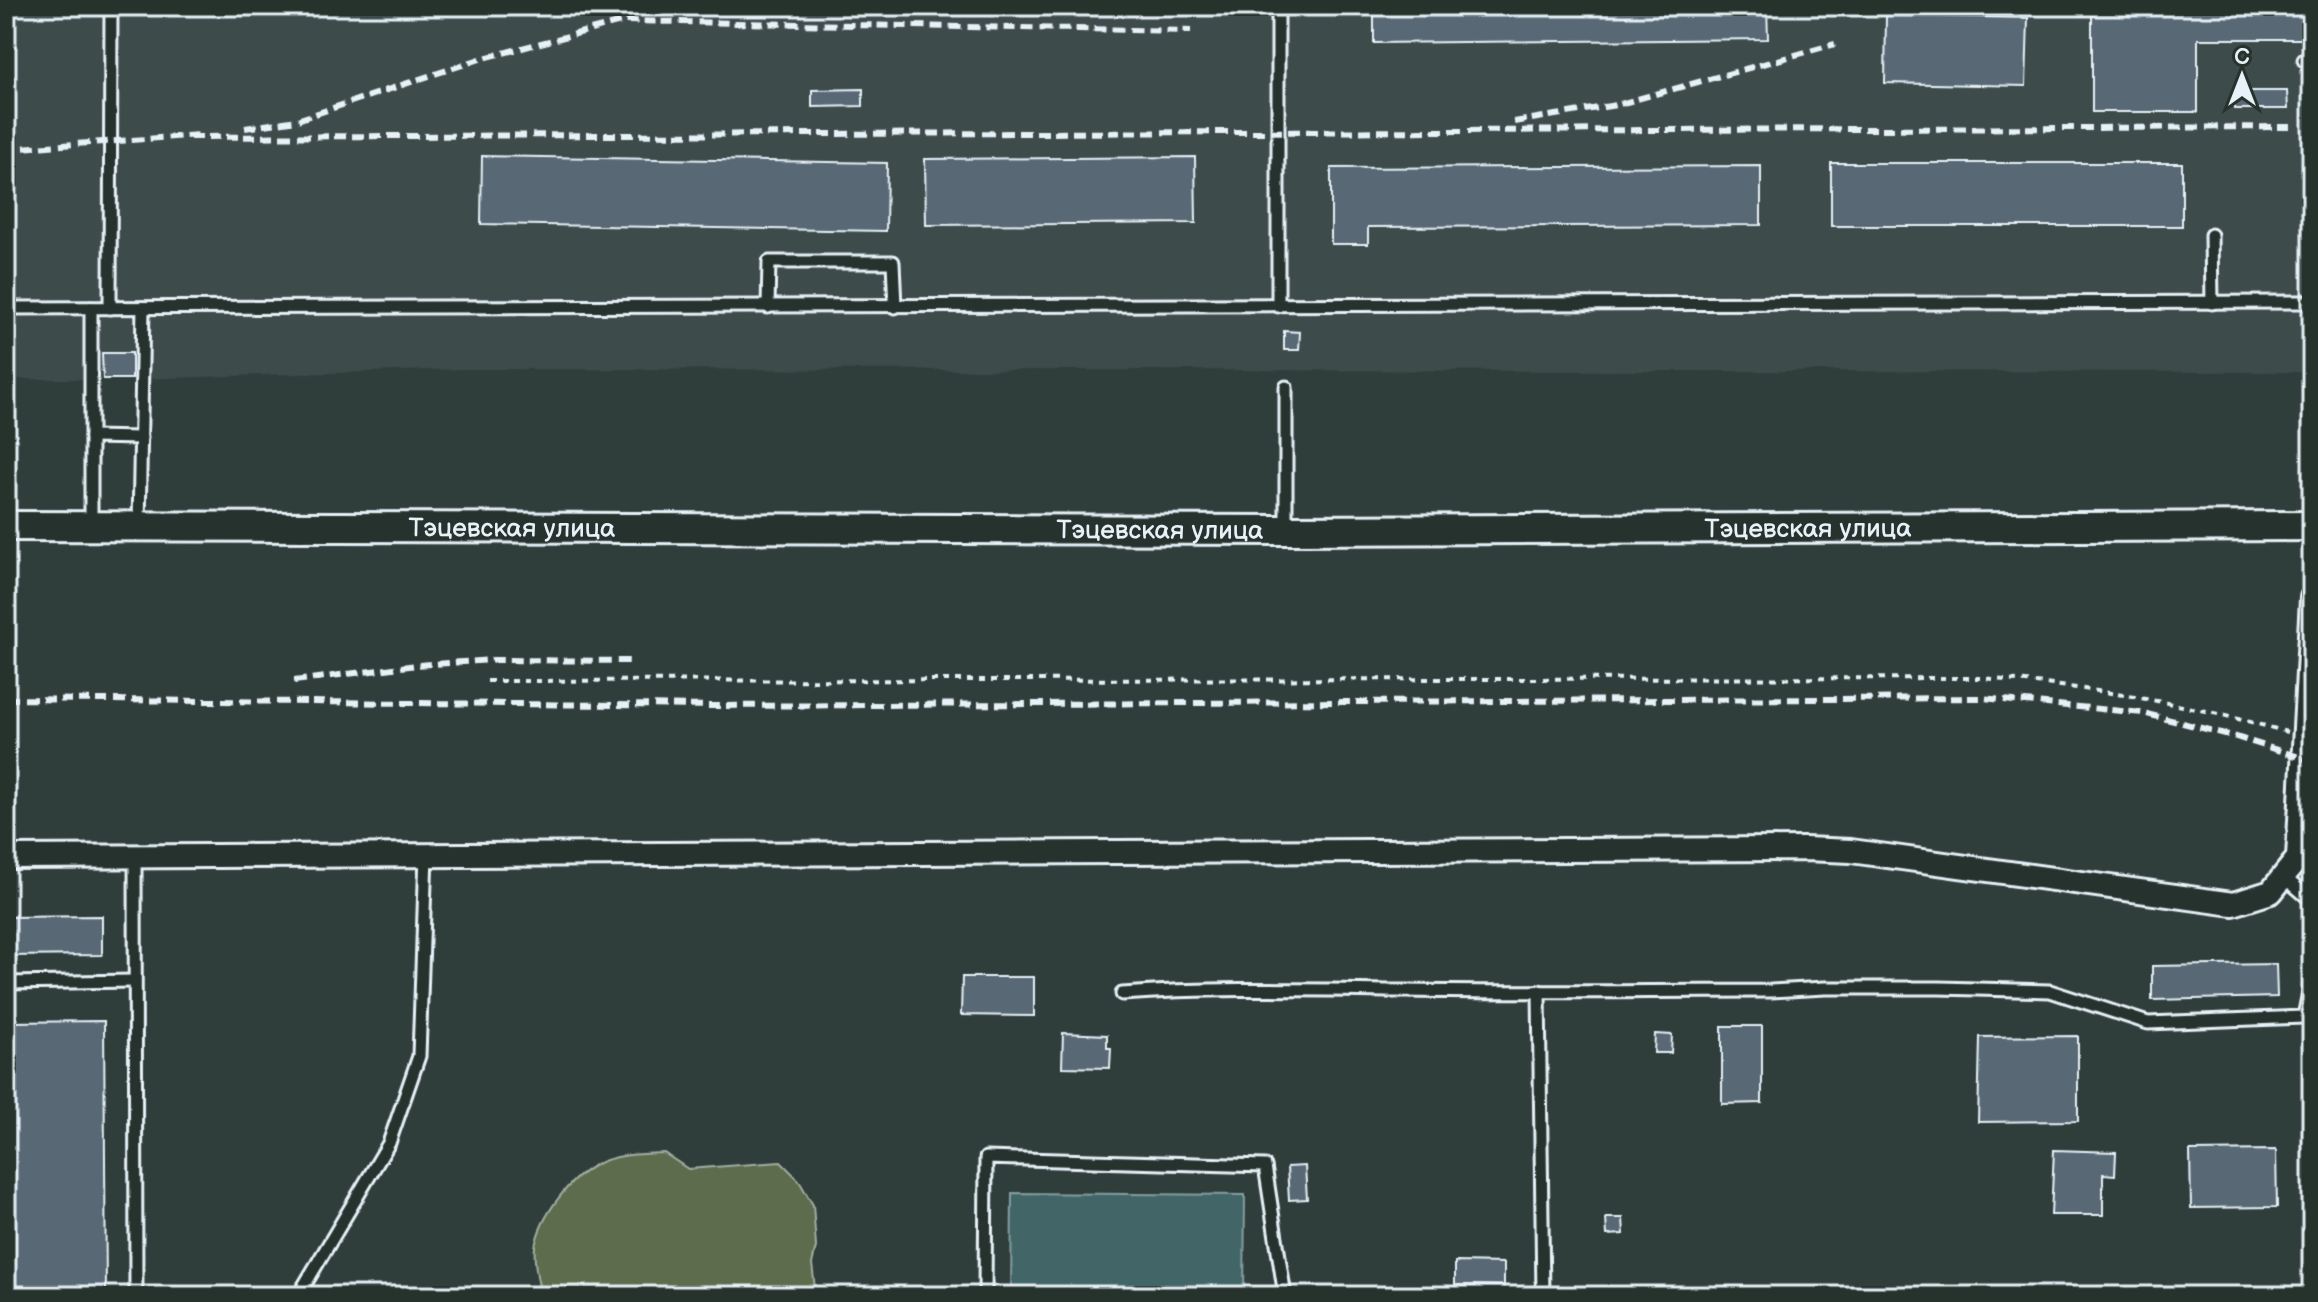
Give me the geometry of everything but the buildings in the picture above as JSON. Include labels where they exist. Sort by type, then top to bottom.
[{"type":"street","name":"Тэцевская улица","points":[[6,526],[1286,530],[2312,526]]},
{"type":"street","points":[[6,857],[1805,849],[1851,851],[2233,904],[2271,892],[2298,858],[2312,598]]},
{"type":"lane","points":[[110,308],[111,6]]},
{"type":"lane","points":[[1278,6],[1278,306]]},
{"type":"lane","points":[[2211,235],[2212,303]]},
{"type":"lane","points":[[768,307],[769,262],[893,262],[895,307]]},
{"type":"lane","points":[[6,308],[2312,302]]},
{"type":"lane","points":[[91,308],[91,526]]},
{"type":"lane","points":[[139,526],[143,308]]},
{"type":"lane","points":[[1286,387],[1286,530]]},
{"type":"lane","points":[[91,437],[141,438]]},
{"type":"lane","points":[[298,1296],[389,1143],[419,1056],[426,854]]},
{"type":"lane","points":[[135,856],[136,1296]]},
{"type":"lane","points":[[2283,876],[2311,900],[2312,934]]},
{"type":"lane","points":[[1122,994],[1302,989],[1771,991],[1939,988],[2050,991],[2148,1023],[2304,1017],[2312,977]]},
{"type":"lane","points":[[6,983],[134,981]]},
{"type":"lane","points":[[1539,991],[1543,1296]]},
{"type":"lane","points":[[985,1296],[986,1158],[1265,1166],[1285,1296]]},
{"type":"path","points":[[487,681],[1981,678],[2062,684],[2138,696],[2235,717],[2306,737]]},
{"type":"shaded area","points":[[6,6],[2312,6],[2312,372],[465,369],[132,379],[6,379]]},
{"type":"green space","points":[[664,1153],[688,1169],[781,1162],[798,1179],[813,1205],[816,1247],[812,1264],[816,1296],[541,1296],[535,1247],[543,1223],[567,1188],[587,1170],[604,1161],[630,1155]]},
{"type":"water","points":[[1012,1193],[1245,1195],[1244,1296],[1011,1296]]},
{"type":"railway","points":[[245,128],[297,120],[480,59],[625,21],[1191,31]]},
{"type":"railway","points":[[1514,122],[1616,105],[1835,44]]},
{"type":"railway","points":[[190,137],[2290,127]]},
{"type":"railway","points":[[6,149],[201,135]]},
{"type":"railway","points":[[294,681],[417,665],[494,660],[634,661]]},
{"type":"railway","points":[[6,699],[718,706],[1982,698],[2143,713],[2233,736],[2312,761]]}]
